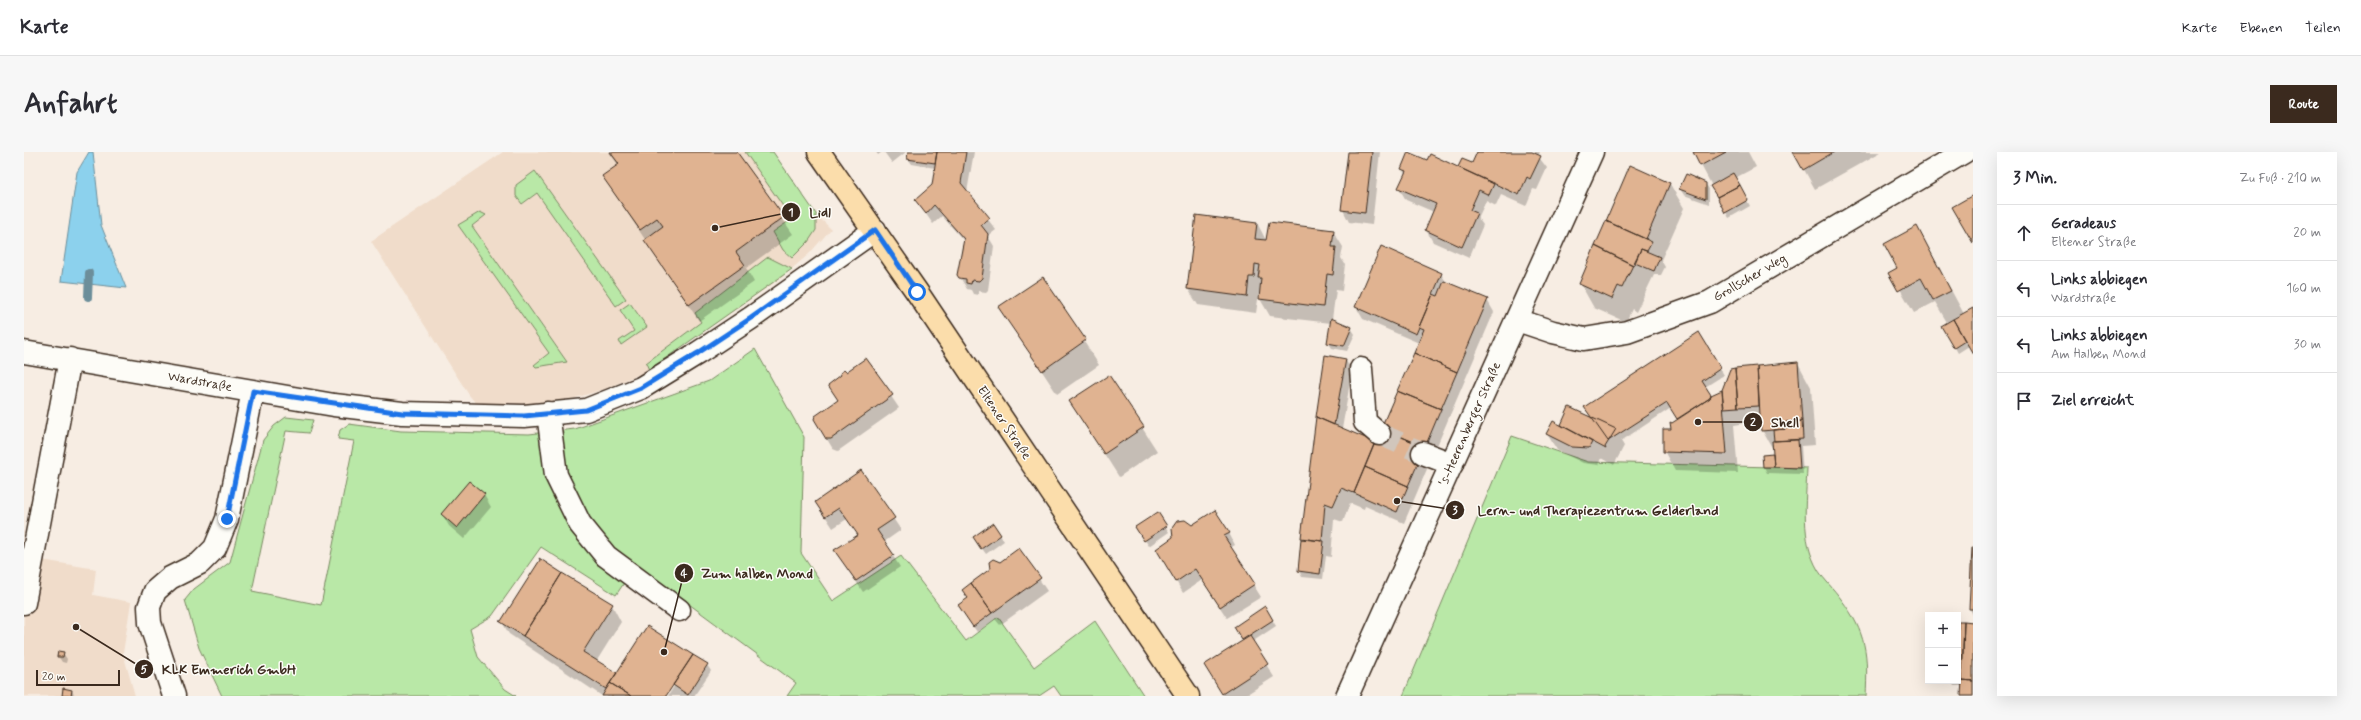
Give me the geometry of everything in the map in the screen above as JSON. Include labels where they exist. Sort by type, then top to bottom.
[{"type":"main road","name":"Eltener Straße","points":[[819,152],[875,230],[1188,696]]},
{"type":"street","name":"'s-Heerenberger Straße","points":[[1347,696],[1592,152]]},
{"type":"street","name":"Grollscher Weg","points":[[1517,320],[1553,332],[1584,338],[1626,332],[1710,302],[1964,152]]},
{"type":"street","name":"Wardstraße","points":[[24,352],[70,358],[253,391],[402,413],[524,416],[586,410],[641,388],[751,318],[875,230]]},
{"type":"street","points":[[24,603],[70,358]]},
{"type":"street","points":[[1361,369],[1365,422],[1379,434]]},
{"type":"street","points":[[174,696],[150,623],[149,607],[155,591],[170,578],[200,563],[215,548],[227,519],[253,391]]},
{"type":"street","points":[[548,414],[556,475],[580,524],[606,556],[679,610]]},
{"type":"street","points":[[1423,453],[1452,464]]},
{"type":"shaded area","points":[[503,152],[773,152],[816,214],[831,229],[809,254],[781,278],[649,370],[605,389],[575,398],[536,405],[479,407],[469,395],[371,241]]},
{"type":"shaded area","points":[[24,557],[96,569],[93,595],[131,602],[123,653],[135,696],[24,696]]},
{"type":"green space","points":[[745,152],[773,152],[816,214],[816,230],[808,242],[792,258],[783,250],[773,232],[792,219]]},
{"type":"green space","points":[[535,171],[626,299],[616,306],[537,193],[522,204],[516,196],[516,185]]},
{"type":"green space","points":[[480,212],[486,215],[472,226],[567,362],[536,367],[534,365],[549,353],[458,225]]},
{"type":"green space","points":[[768,257],[792,269],[649,370],[646,363],[701,322],[695,313]]},
{"type":"green space","points":[[630,303],[647,327],[621,345],[619,341],[634,331],[620,310]]},
{"type":"green space","points":[[755,349],[804,437],[801,553],[833,601],[901,556],[966,641],[998,617],[1034,667],[1095,621],[1144,696],[1061,696],[1054,686],[1039,696],[787,696],[796,683],[636,565],[616,595],[541,547],[492,616],[470,629],[478,657],[505,689],[516,696],[222,696],[199,648],[185,600],[194,589],[230,562],[263,440],[274,426],[286,417],[313,420],[309,433],[286,431],[252,591],[321,605],[354,441],[338,439],[340,430],[349,424],[401,431],[529,434],[575,429],[709,381]]},
{"type":"green space","points":[[1512,436],[1588,462],[1807,468],[1805,520],[1806,533],[1812,558],[1823,577],[1850,611],[1861,634],[1867,668],[1866,696],[1403,696]]},
{"type":"water","points":[[89,152],[93,152],[101,225],[126,288],[61,281],[77,172]]},
{"type":"building","points":[[610,152],[737,152],[784,217],[736,252],[745,265],[689,305],[644,240],[663,226],[657,218],[640,230],[602,176],[619,164]]},
{"type":"building","points":[[908,152],[937,152],[935,163],[907,159]]},
{"type":"building","points":[[937,152],[966,152],[961,183],[990,218],[981,225],[988,234],[982,278],[979,281],[972,280],[971,284],[966,283],[966,279],[959,278],[957,275],[964,239],[934,205],[926,214],[915,200],[932,185]]},
{"type":"building","points":[[1348,152],[1372,152],[1365,213],[1341,210]]},
{"type":"building","points":[[1408,152],[1427,160],[1430,154],[1494,184],[1489,195],[1479,190],[1470,210],[1477,213],[1462,247],[1425,230],[1436,204],[1398,188],[1406,171],[1401,169]]},
{"type":"building","points":[[1477,152],[1532,152],[1541,156],[1530,179],[1527,177],[1519,195],[1458,167],[1462,159],[1472,163]]},
{"type":"building","points":[[1693,152],[1726,152],[1700,166]]},
{"type":"building","points":[[1793,152],[1834,152],[1803,170]]},
{"type":"building","points":[[1630,165],[1670,183],[1646,239],[1606,221]]},
{"type":"building","points":[[1733,173],[1740,185],[1717,197],[1710,186]]},
{"type":"building","points":[[1686,174],[1706,183],[1706,199],[1679,189]]},
{"type":"building","points":[[1740,185],[1748,200],[1725,213],[1717,197]]},
{"type":"building","points":[[1973,195],[1973,243],[1952,207]]},
{"type":"building","points":[[1196,215],[1257,223],[1255,239],[1266,240],[1269,222],[1334,230],[1332,247],[1336,247],[1333,275],[1327,274],[1323,307],[1259,299],[1261,278],[1258,278],[1260,265],[1255,264],[1254,277],[1249,277],[1247,297],[1187,289]]},
{"type":"building","points":[[1606,221],[1652,242],[1647,251],[1641,249],[1633,265],[1595,246]]},
{"type":"building","points":[[1917,226],[1951,291],[1933,300],[1921,278],[1898,291],[1888,273],[1897,268],[1884,244]]},
{"type":"building","points":[[1381,246],[1442,273],[1416,334],[1355,307]]},
{"type":"building","points":[[1595,246],[1633,265],[1622,288],[1618,286],[1612,299],[1579,284]]},
{"type":"building","points":[[1641,249],[1660,257],[1654,271],[1635,263]]},
{"type":"building","points":[[1043,277],[1086,340],[1042,371],[998,307]]},
{"type":"building","points":[[1444,281],[1488,299],[1457,372],[1414,353],[1424,329],[1419,327],[1433,294],[1438,296]]},
{"type":"building","points":[[1973,308],[1973,354],[1953,319]]},
{"type":"building","points":[[1331,318],[1352,327],[1344,346],[1327,343]]},
{"type":"building","points":[[1953,319],[1965,341],[1954,348],[1941,326]]},
{"type":"building","points":[[1699,332],[1721,368],[1702,381],[1711,395],[1710,398],[1677,419],[1667,403],[1608,441],[1584,407]]},
{"type":"building","points":[[1414,353],[1457,372],[1441,409],[1397,391]]},
{"type":"building","points":[[1325,355],[1346,359],[1334,425],[1316,417]]},
{"type":"building","points":[[866,358],[893,395],[831,439],[826,439],[814,419],[815,416],[838,400],[828,385],[841,375],[840,373],[844,370],[846,372]]},
{"type":"building","points":[[1798,362],[1802,421],[1786,422],[1786,429],[1761,431],[1757,366]]},
{"type":"building","points":[[1757,366],[1759,406],[1738,407],[1735,368]]},
{"type":"building","points":[[1735,368],[1738,407],[1724,408],[1722,390],[1730,369]]},
{"type":"building","points":[[1109,375],[1144,427],[1104,454],[1069,401]]},
{"type":"building","points":[[1722,390],[1727,454],[1663,452],[1663,429],[1671,429],[1670,422],[1672,423],[1710,398],[1711,395]]},
{"type":"building","points":[[1397,391],[1441,409],[1425,447],[1381,428]]},
{"type":"building","points":[[1569,407],[1616,429],[1605,447],[1606,449],[1561,425]]},
{"type":"building","points":[[1316,417],[1375,442],[1354,493],[1341,488],[1333,506],[1325,503],[1322,541],[1301,538]]},
{"type":"building","points":[[1553,421],[1592,442],[1589,448],[1572,447],[1546,434]]},
{"type":"building","points":[[1802,421],[1803,439],[1774,441],[1773,430],[1786,429],[1786,422]]},
{"type":"building","points":[[1381,428],[1425,447],[1408,486],[1365,467]]},
{"type":"building","points":[[1798,440],[1800,468],[1774,467],[1772,441]]},
{"type":"building","points":[[1773,454],[1774,467],[1763,467],[1762,455]]},
{"type":"building","points":[[1365,467],[1408,486],[1397,512],[1354,493]]},
{"type":"building","points":[[861,470],[895,518],[877,530],[894,555],[856,581],[834,550],[858,535],[839,508],[825,517],[815,502]]},
{"type":"building","points":[[469,481],[485,494],[457,528],[441,514]]},
{"type":"building","points":[[1215,510],[1230,533],[1224,536],[1255,584],[1220,607],[1195,569],[1176,582],[1156,549],[1173,537],[1172,528],[1177,521],[1185,520],[1192,525]]},
{"type":"building","points":[[1158,512],[1167,526],[1144,541],[1135,527]]},
{"type":"building","points":[[993,523],[1001,535],[981,549],[973,537]]},
{"type":"building","points":[[1301,539],[1324,541],[1320,574],[1298,571]]},
{"type":"building","points":[[1019,548],[1041,578],[992,613],[971,583],[990,569],[989,562],[993,559],[1000,562]]},
{"type":"building","points":[[1972,548],[1973,609],[1969,609]]},
{"type":"building","points":[[539,558],[562,573],[523,636],[499,621],[501,621],[540,560]]},
{"type":"building","points":[[562,573],[613,604],[583,652],[617,673],[606,689],[523,636]]},
{"type":"building","points":[[971,583],[992,613],[973,627],[958,605],[968,598],[962,590]]},
{"type":"building","points":[[1265,606],[1273,620],[1242,640],[1234,627]]},
{"type":"building","points":[[1961,621],[1964,621],[1962,680]]},
{"type":"building","points":[[1964,621],[1973,622],[1973,681],[1962,680]]},
{"type":"building","points":[[647,626],[693,655],[666,696],[631,696],[610,683]]},
{"type":"building","points":[[1250,636],[1268,664],[1222,694],[1204,665]]},
{"type":"building","points":[[58,651],[64,652],[63,657],[57,657]]},
{"type":"building","points":[[693,655],[708,664],[688,695],[673,685]]},
{"type":"building","points":[[1962,680],[1973,681],[1973,696],[1961,696]]},
{"type":"building","points":[[610,683],[631,696],[602,696]]},
{"type":"building","points":[[63,688],[72,690],[71,696],[62,696]]},
{"type":"waterway","points":[[88,297],[89,273]]},
{"type":"tunnel","points":[[1379,434],[1423,453]]},
{"type":"place","name":"Lidl","points":[[715,228]]},
{"type":"place","name":"Shell","points":[[1698,422]]},
{"type":"place","name":"Lern- und Therapiezentrum Gelderland","points":[[1397,501]]},
{"type":"place","name":"KLK Emmerich GmbH","points":[[76,627]]},
{"type":"place","name":"Zum halben Mond","points":[[664,652]]},
{"type":"route","points":[[227,519],[253,391],[334,405],[402,413],[524,416],[586,410],[641,388],[698,353],[751,318],[875,230],[917,292]]}]
